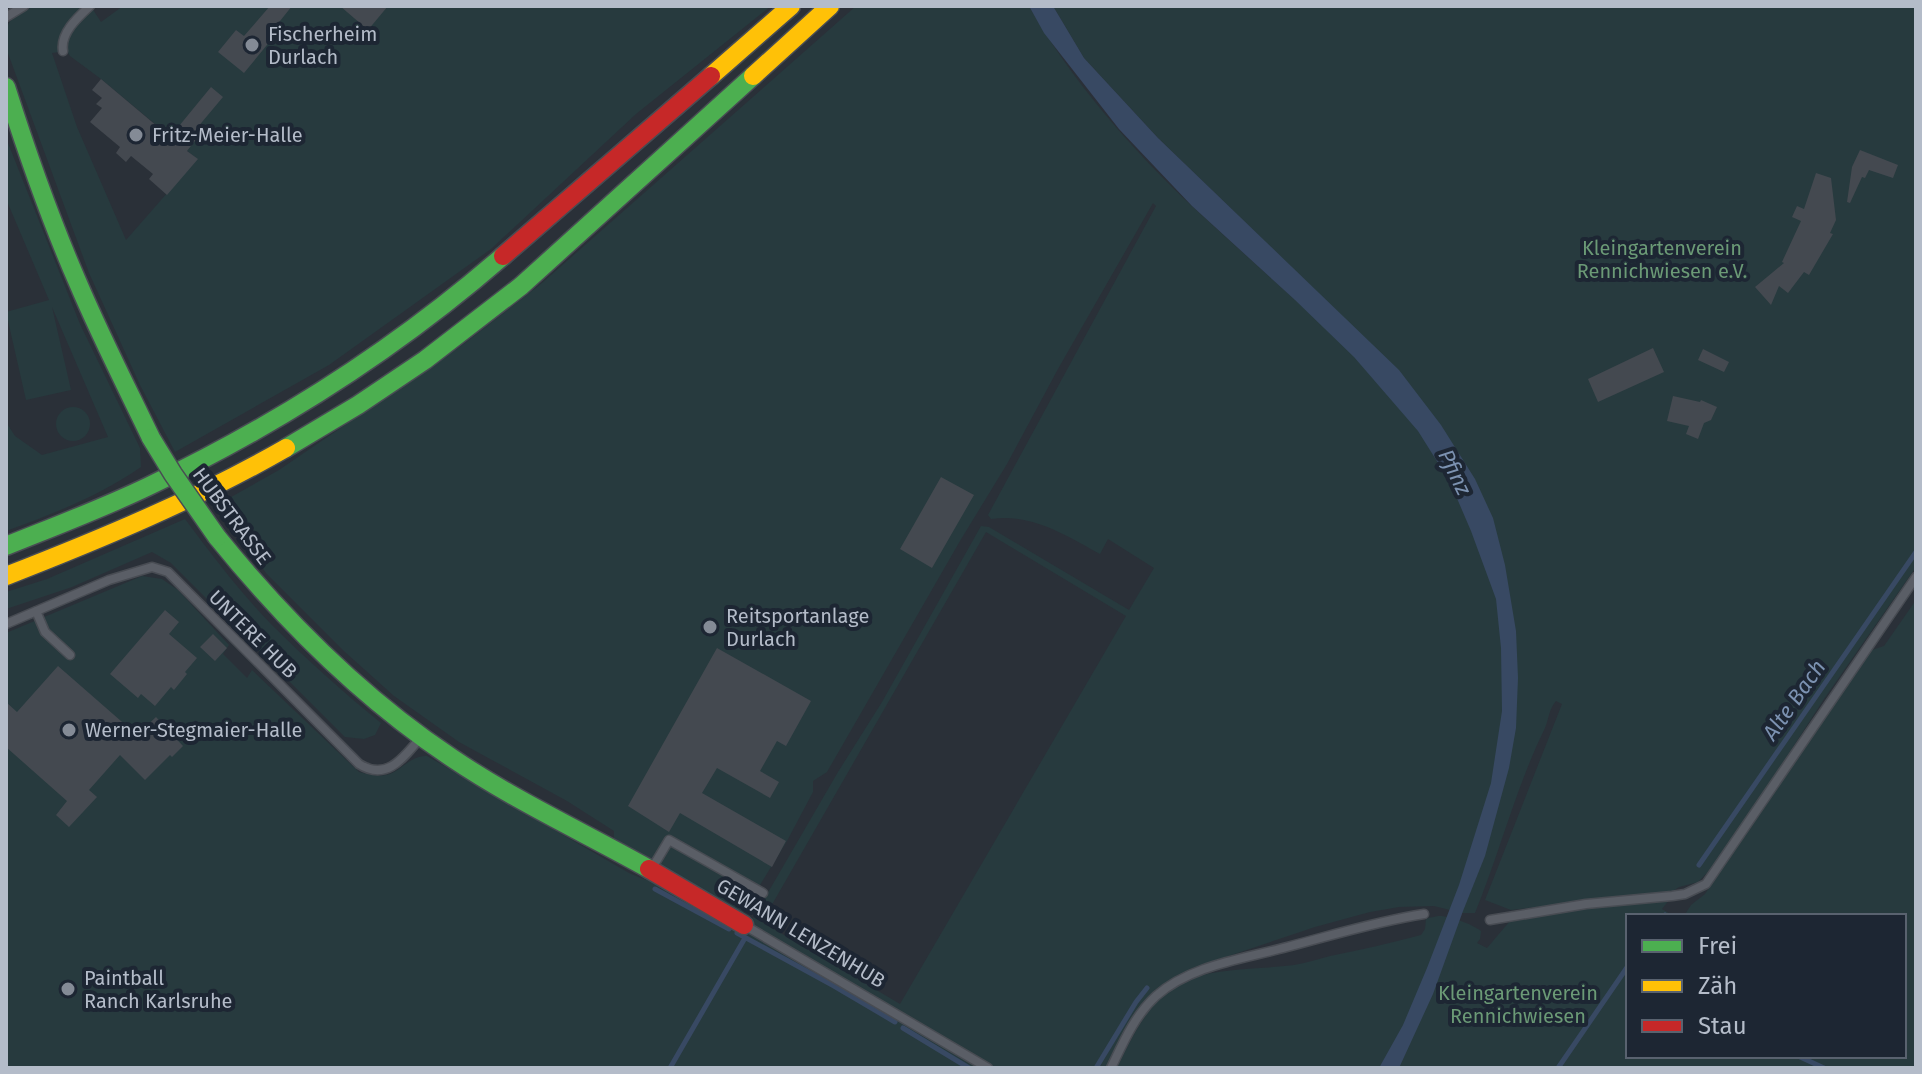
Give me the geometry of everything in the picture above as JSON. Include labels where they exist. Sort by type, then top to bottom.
[{"type":"main road","points":[[6,546],[145,488],[241,439],[409,332],[473,282],[791,6]]},
{"type":"main road","points":[[6,576],[81,547],[209,489],[346,412],[425,360],[521,286],[830,6]]},
{"type":"main road","name":"HUBSTRASSE","points":[[6,87],[77,281],[114,362],[151,438],[217,537],[287,618],[342,671],[421,736],[453,759],[591,837]]},
{"type":"main road","name":"GEWANN LENZENHUB","points":[[591,837],[744,925]]},
{"type":"lane","points":[[6,17],[24,6]]},
{"type":"lane","points":[[63,51],[67,31],[90,6]]},
{"type":"lane","name":"UNTERE HUB","points":[[6,624],[109,580],[152,567],[168,572],[368,770],[388,769],[421,736]]},
{"type":"lane","points":[[1490,920],[1586,904],[1685,894],[1706,884],[1916,577]]},
{"type":"lane","points":[[36,611],[45,632],[70,655]]},
{"type":"lane","points":[[651,870],[669,840],[763,893]]},
{"type":"lane","points":[[1111,1068],[1142,1011],[1156,996],[1185,977],[1386,920],[1424,914]]},
{"type":"lane","name":"GEWANN LENZENHUB","points":[[744,925],[988,1068]]},
{"type":"green space","points":[[33,6],[79,6],[63,34],[59,52],[52,53],[77,127],[126,240],[197,159],[70,56],[63,44],[69,32],[92,8],[101,22],[123,6],[771,6],[636,114],[491,249],[329,365],[175,452],[140,385],[89,273],[6,48],[10,21]]},
{"type":"green space","name":"Kleingartenverein Rennichwiesen e.V.","points":[[856,6],[1029,6],[1083,87],[1148,163],[1324,327],[1340,314],[1158,138],[1084,58],[1053,6],[1916,6],[1916,567],[1762,795],[1710,870],[1698,882],[1673,891],[1511,910],[1485,900],[1562,704],[1556,701],[1525,773],[1475,913],[1434,906],[1399,907],[1315,927],[1190,969],[1158,989],[1142,1003],[1124,1030],[1106,1068],[996,1068],[756,929],[752,920],[882,702],[981,526],[989,527],[1129,610],[1154,568],[1108,539],[1100,554],[1034,522],[991,519],[988,515],[1156,206],[1153,203],[1007,464],[827,772],[813,781],[813,792],[787,841],[741,916],[614,841],[614,831],[567,801],[459,742],[394,696],[266,573],[217,505],[279,470],[465,343],[542,283]],"holes":[[[986,532],[1126,616],[900,1004],[762,922]]]},
{"type":"green space","points":[[6,138],[80,324],[140,448],[141,467],[75,504],[6,531],[6,422],[15,436],[42,455],[108,437],[52,307],[71,390],[26,400],[6,312],[49,300],[6,199]]},
{"type":"green space","points":[[73,407],[85,412],[90,424],[85,436],[73,441],[61,436],[56,424],[61,412]]},
{"type":"green space","points":[[185,519],[271,624],[381,723],[375,735],[364,739],[345,737],[171,563],[152,552],[72,587],[6,609],[6,592],[47,579]]},
{"type":"green space","points":[[142,576],[162,579],[178,590],[229,645],[223,654],[247,678],[252,670],[359,772],[386,775],[416,758],[427,756],[629,873],[680,891],[979,1068],[6,1068],[6,633]]},
{"type":"green space","name":"Kleingartenverein Rennichwiesen","points":[[1916,600],[1916,1068],[1117,1068],[1136,1031],[1157,1002],[1185,982],[1204,975],[1294,965],[1398,941],[1421,935],[1426,919],[1437,916],[1456,919],[1478,929],[1481,931],[1477,943],[1487,948],[1510,921],[1609,905],[1669,900],[1662,909],[1671,914],[1626,914],[1626,1058],[1906,1058],[1906,914],[1685,914],[1705,894],[1872,650],[1884,646]]},
{"type":"water","name":"Pfinz","points":[[1029,6],[1053,6],[1084,58],[1158,138],[1399,370],[1441,425],[1475,479],[1493,518],[1516,631],[1516,728],[1509,768],[1485,856],[1433,994],[1399,1068],[1379,1068],[1403,1025],[1427,968],[1459,885],[1491,783],[1502,711],[1496,599],[1450,482],[1418,431],[1354,357],[1192,206],[1119,129],[1044,33]]},
{"type":"building","points":[[270,6],[292,6],[272,31],[276,34],[244,73],[218,52],[236,30],[244,36]]},
{"type":"building","points":[[340,6],[388,6],[368,30]]},
{"type":"building","name":"Fritz-Meier-Halle","points":[[101,79],[170,137],[211,87],[223,97],[197,128],[202,132],[187,151],[198,159],[167,195],[149,179],[153,174],[131,156],[126,162],[116,153],[120,147],[90,122],[102,108],[96,104],[102,98],[92,90]]},
{"type":"building","points":[[1860,150],[1898,165],[1893,178],[1869,170],[1865,178],[1862,177],[1850,203],[1847,202],[1852,167]]},
{"type":"building","points":[[1816,173],[1831,178],[1836,220],[1830,233],[1833,234],[1809,275],[1804,272],[1788,293],[1779,286],[1771,305],[1755,287],[1784,263],[1801,221],[1792,217],[1797,206],[1804,209]]},
{"type":"building","points":[[1653,348],[1664,372],[1598,402],[1588,379]]},
{"type":"building","points":[[1703,349],[1729,362],[1724,372],[1698,360]]},
{"type":"building","points":[[1673,396],[1701,400],[1717,407],[1711,420],[1704,423],[1698,439],[1686,434],[1689,426],[1667,421]]},
{"type":"building","points":[[941,477],[974,495],[932,568],[900,549]]},
{"type":"building","points":[[165,610],[179,622],[169,634],[197,658],[174,690],[171,687],[155,706],[141,694],[138,698],[110,674]]},
{"type":"building","points":[[213,634],[227,648],[215,661],[200,647]]},
{"type":"building","points":[[717,648],[811,701],[786,746],[777,741],[760,771],[779,782],[770,798],[717,768],[702,793],[786,841],[772,867],[680,813],[669,832],[628,806]]},
{"type":"building","name":"Werner-Stegmaier-Halle","points":[[58,666],[137,735],[156,717],[183,746],[145,780],[120,755],[89,790],[97,797],[69,827],[56,815],[67,801],[6,747],[6,702],[17,712]]},
{"type":"waterway","name":"Alte Bach","points":[[1699,865],[1916,552]]},
{"type":"waterway","points":[[655,889],[729,929]]},
{"type":"waterway","points":[[737,933],[895,1022]]},
{"type":"waterway","points":[[670,1068],[745,938]]},
{"type":"waterway","name":"Alte Bach","points":[[1558,1068],[1626,969]]},
{"type":"waterway","points":[[1096,1068],[1147,988]]},
{"type":"waterway","points":[[903,1028],[969,1068]]},
{"type":"waterway","points":[[1802,1058],[1824,1068]]},
{"type":"traffic: fast","points":[[286,448],[425,360],[521,286],[753,76]]},
{"type":"traffic: fast","points":[[6,87],[39,186],[68,259],[151,438]]},
{"type":"traffic: fast","points":[[6,546],[147,487],[288,412],[420,323],[503,256]]},
{"type":"traffic: fast","points":[[151,438],[217,537]]},
{"type":"traffic: fast","points":[[217,537],[270,599],[326,656],[419,735],[500,788],[649,869]]},
{"type":"traffic: slow","points":[[711,76],[791,6]]},
{"type":"traffic: slow","points":[[753,76],[830,6]]},
{"type":"traffic: slow","points":[[6,576],[148,517],[286,448]]},
{"type":"traffic: jam","points":[[503,256],[711,76]]},
{"type":"traffic: jam","points":[[649,869],[744,925]]},
{"type":"place","name":"Fischerheim Durlach","points":[[252,45]]},
{"type":"place","name":"Fritz-Meier-Halle","points":[[136,135]]},
{"type":"place","name":"Reitsportanlage Durlach","points":[[710,627]]},
{"type":"place","name":"Werner-Stegmaier-Halle","points":[[69,730]]},
{"type":"place","name":"Paintball Ranch Karlsruhe","points":[[68,989]]}]
